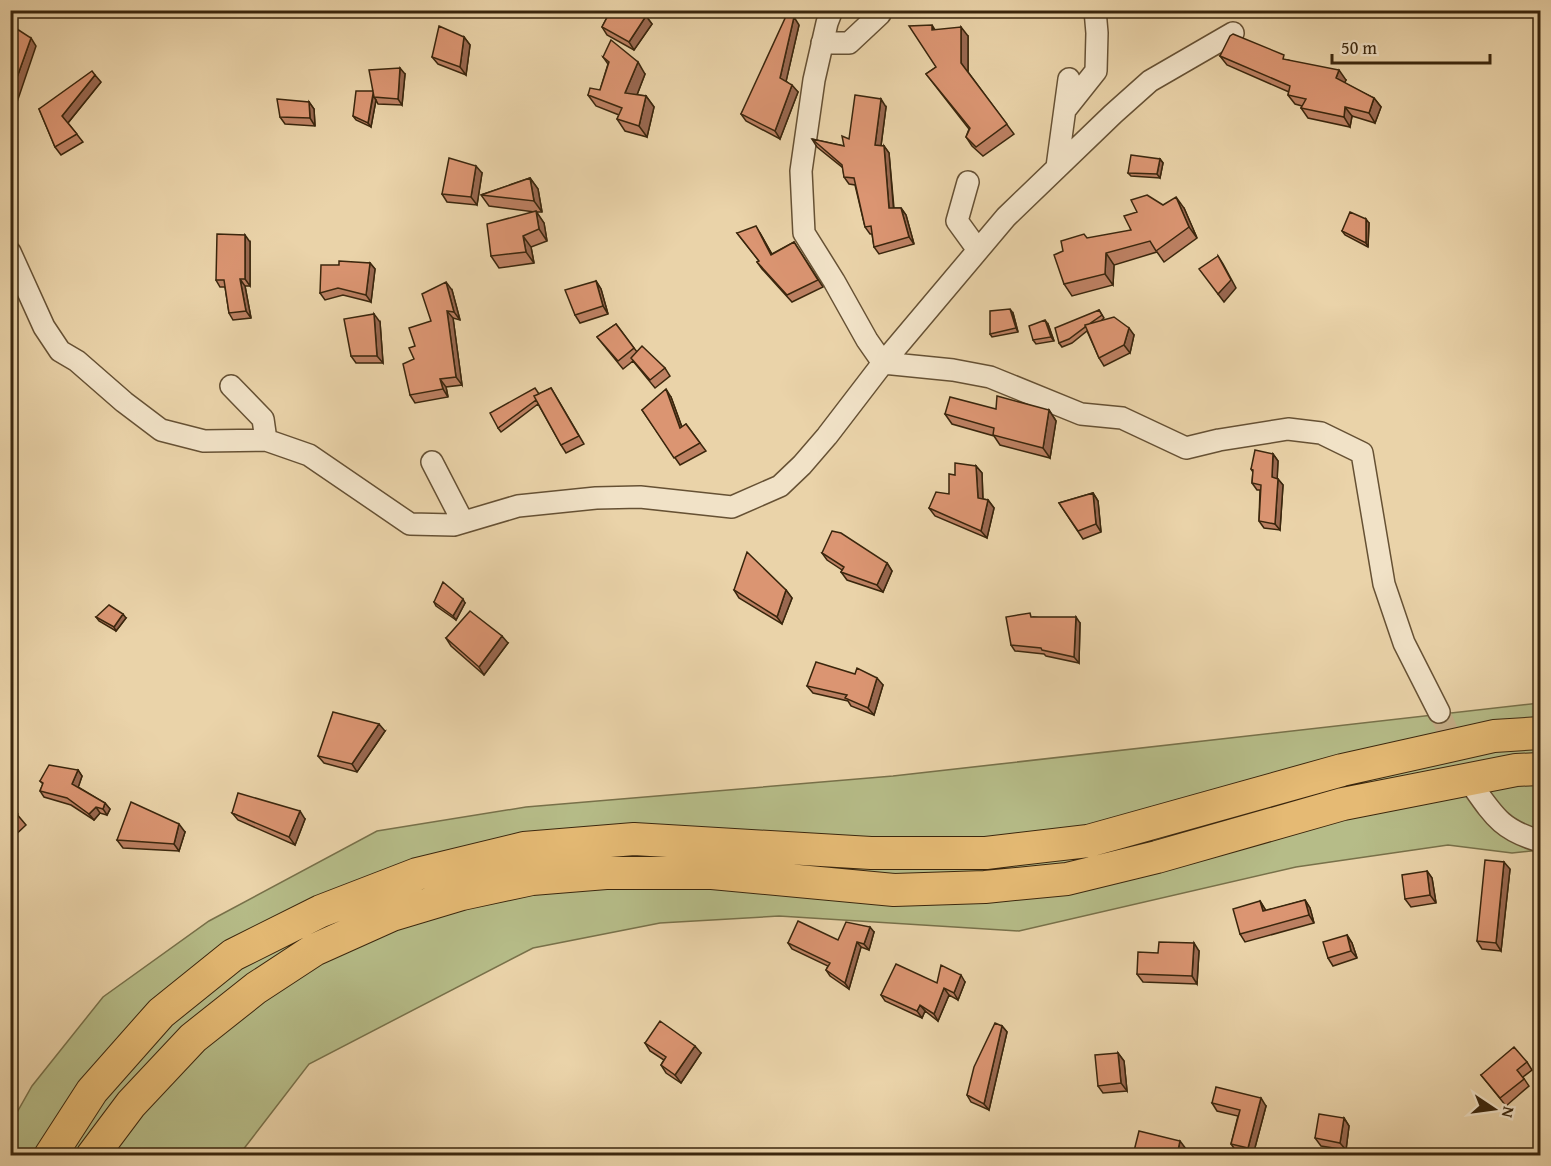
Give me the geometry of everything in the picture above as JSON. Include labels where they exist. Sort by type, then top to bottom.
[{"type":"highway","points":[[50,1155],[92,1091],[161,1013],[233,955],[321,911],[417,874],[524,848],[634,839],[894,853],[986,853],[1088,841],[1342,770],[1494,736],[1540,733]]},
{"type":"highway","points":[[92,1155],[130,1104],[193,1038],[256,988],[314,950],[392,915],[462,894],[532,879],[606,873],[712,873],[894,890],[985,888],[1067,879],[1157,857],[1343,804],[1516,770],[1540,769]]},
{"type":"street","points":[[832,10],[814,80],[801,171],[804,233],[883,363],[990,376],[1081,414],[1122,418],[1186,448],[1219,440],[1288,429],[1321,433],[1362,453],[1384,584],[1404,644],[1439,712]]},
{"type":"street","points":[[1065,110],[1096,71],[1095,10]]},
{"type":"street","points":[[822,43],[849,43],[880,14]]},
{"type":"street","points":[[10,252],[44,327],[60,351],[77,361],[124,402],[161,430],[204,441],[266,440],[309,455],[410,524],[454,525],[518,506],[571,499],[640,497],[732,507],[780,486],[795,472],[828,436],[883,363],[1006,217],[1113,114],[1150,81],[1233,33]]},
{"type":"street","points":[[1058,167],[1069,79]]},
{"type":"street","points":[[968,182],[957,221],[978,250]]},
{"type":"street","points":[[231,386],[263,419],[266,440]]},
{"type":"street","points":[[432,462],[463,522]]},
{"type":"street","points":[[1474,788],[1493,816],[1518,835],[1540,842]]},
{"type":"green space","points":[[1540,703],[1540,850],[1512,853],[1448,845],[1296,867],[1019,931],[779,916],[660,923],[533,948],[309,1064],[239,1155],[11,1156],[11,1123],[32,1086],[103,997],[209,921],[377,831],[526,807],[893,776]]},
{"type":"building","points":[[611,10],[631,10],[630,12],[646,16],[629,42],[602,27]]},
{"type":"building","points":[[787,14],[794,17],[780,78],[792,85],[775,131],[741,114]]},
{"type":"building","points":[[932,25],[932,30],[961,27],[961,63],[1007,124],[976,147],[966,137],[970,128],[926,74],[936,67],[909,26]]},
{"type":"building","points":[[439,26],[464,37],[460,67],[432,57]]},
{"type":"building","points":[[17,29],[31,38],[10,97],[10,39],[12,40]]},
{"type":"building","points":[[1233,34],[1284,55],[1283,59],[1339,70],[1336,78],[1374,98],[1369,113],[1345,107],[1344,117],[1301,108],[1306,99],[1288,95],[1290,86],[1220,56]]},
{"type":"building","points":[[611,40],[638,62],[625,93],[646,96],[639,126],[617,119],[622,108],[588,95],[590,88],[600,90],[609,62],[603,57]]},
{"type":"building","points":[[400,68],[398,99],[374,97],[369,70]]},
{"type":"building","points":[[92,71],[95,75],[62,116],[77,134],[55,147],[39,109]]},
{"type":"building","points":[[356,91],[373,91],[368,123],[353,116]]},
{"type":"building","points":[[855,95],[881,99],[875,145],[884,146],[889,208],[901,208],[909,237],[874,247],[871,226],[865,227],[854,178],[844,177],[842,165],[812,139],[844,146],[842,136],[849,139]]},
{"type":"building","points":[[277,99],[309,102],[310,118],[280,117]]},
{"type":"building","points":[[1131,155],[1160,159],[1157,174],[1128,173]]},
{"type":"building","points":[[449,158],[476,166],[471,197],[442,194]]},
{"type":"building","points":[[530,178],[534,201],[481,195]]},
{"type":"building","points":[[1147,195],[1163,205],[1176,197],[1189,227],[1156,251],[1150,241],[1106,253],[1105,274],[1064,284],[1054,255],[1063,251],[1061,241],[1084,234],[1087,238],[1131,230],[1124,216],[1137,212],[1131,200]]},
{"type":"building","points":[[536,211],[539,229],[523,236],[526,252],[491,256],[487,224]]},
{"type":"building","points":[[1350,212],[1366,219],[1366,243],[1342,231]]},
{"type":"building","points":[[756,226],[771,255],[794,242],[818,280],[787,295],[757,262],[759,261],[737,233]]},
{"type":"building","points":[[217,234],[245,235],[245,279],[240,279],[246,311],[229,313],[224,280],[216,280]]},
{"type":"building","points":[[1218,256],[1231,280],[1218,294],[1199,269]]},
{"type":"building","points":[[339,261],[370,263],[366,295],[338,288],[320,293],[321,265],[339,265]]},
{"type":"building","points":[[596,281],[603,306],[575,315],[565,290]]},
{"type":"building","points":[[446,282],[454,312],[447,311],[456,377],[440,379],[443,389],[410,395],[403,364],[414,359],[409,348],[415,346],[409,328],[431,321],[422,294]]},
{"type":"building","points":[[1010,309],[1016,328],[990,334],[990,311]]},
{"type":"building","points":[[1099,310],[1102,315],[1085,325],[1069,339],[1059,343],[1055,328]]},
{"type":"building","points":[[374,314],[377,356],[351,356],[344,319]]},
{"type":"building","points":[[1114,317],[1129,328],[1124,345],[1099,358],[1085,325]]},
{"type":"building","points":[[1045,320],[1051,337],[1033,340],[1029,326]]},
{"type":"building","points":[[616,324],[634,348],[618,361],[597,337]]},
{"type":"building","points":[[642,346],[665,368],[650,380],[631,358]]},
{"type":"building","points":[[535,388],[539,394],[534,396],[536,400],[498,428],[490,413]]},
{"type":"building","points":[[551,388],[579,436],[561,445],[534,396]]},
{"type":"building","points":[[666,389],[680,428],[686,424],[700,443],[674,458],[642,410]]},
{"type":"building","points":[[997,396],[1049,410],[1043,448],[993,435],[994,428],[945,414],[950,397],[996,409]]},
{"type":"building","points":[[1255,450],[1273,454],[1272,477],[1278,479],[1275,524],[1259,521],[1261,485],[1252,483],[1253,470],[1251,469]]},
{"type":"building","points":[[955,463],[976,466],[978,498],[988,500],[981,531],[929,508],[936,492],[949,494],[949,474],[955,475]]},
{"type":"building","points":[[1093,493],[1096,524],[1078,531],[1059,503]]},
{"type":"building","points":[[832,531],[841,533],[887,563],[877,585],[841,572],[844,567],[822,553]]},
{"type":"building","points":[[747,552],[786,590],[777,617],[734,590]]},
{"type":"building","points":[[443,582],[463,599],[453,616],[434,602]]},
{"type":"building","points":[[109,605],[123,614],[114,627],[96,617]]},
{"type":"building","points":[[470,611],[502,636],[479,667],[446,638]]},
{"type":"building","points":[[1030,613],[1031,617],[1076,617],[1074,657],[1041,648],[1011,645],[1006,617]]},
{"type":"building","points":[[816,662],[855,674],[857,668],[877,678],[868,708],[845,698],[847,695],[807,686]]},
{"type":"building","points":[[333,712],[379,724],[352,764],[318,756]]},
{"type":"building","points":[[49,765],[78,770],[72,784],[105,803],[103,809],[96,807],[89,814],[67,798],[40,791],[43,783],[40,781]]},
{"type":"building","points":[[238,793],[300,811],[289,837],[232,813]]},
{"type":"building","points":[[131,802],[179,824],[174,844],[117,840]]},
{"type":"building","points":[[10,806],[18,814],[10,821]]},
{"type":"building","points":[[1485,860],[1504,862],[1496,943],[1477,941]]},
{"type":"building","points":[[1427,871],[1430,895],[1405,899],[1402,875]]},
{"type":"building","points":[[1305,900],[1309,915],[1240,934],[1233,909],[1260,901],[1263,911]]},
{"type":"building","points":[[798,921],[838,940],[846,922],[870,927],[864,944],[857,942],[845,983],[826,970],[830,963],[788,943]]},
{"type":"building","points":[[1347,935],[1351,951],[1328,958],[1323,942]]},
{"type":"building","points":[[1159,942],[1194,943],[1192,976],[1137,974],[1138,952],[1158,953]]},
{"type":"building","points":[[896,964],[937,983],[941,965],[961,975],[954,993],[944,988],[934,1014],[920,1005],[917,1011],[881,995]]},
{"type":"building","points":[[660,1021],[695,1046],[675,1075],[661,1065],[666,1057],[645,1043]]},
{"type":"building","points":[[995,1023],[1002,1026],[984,1104],[967,1095],[974,1067]]},
{"type":"building","points":[[1514,1047],[1527,1062],[1517,1070],[1524,1079],[1500,1098],[1481,1075]]},
{"type":"building","points":[[1118,1053],[1121,1083],[1098,1086],[1095,1055]]},
{"type":"building","points":[[1216,1087],[1261,1098],[1248,1148],[1231,1144],[1240,1110],[1212,1103]]},
{"type":"building","points":[[1319,1114],[1344,1118],[1340,1143],[1315,1138]]},
{"type":"building","points":[[1139,1131],[1180,1141],[1177,1155],[1133,1155]]},
{"type":"building","points":[[858,1151],[861,1155],[849,1155]]},
{"type":"tunnel","points":[[1439,712],[1474,788]]}]
